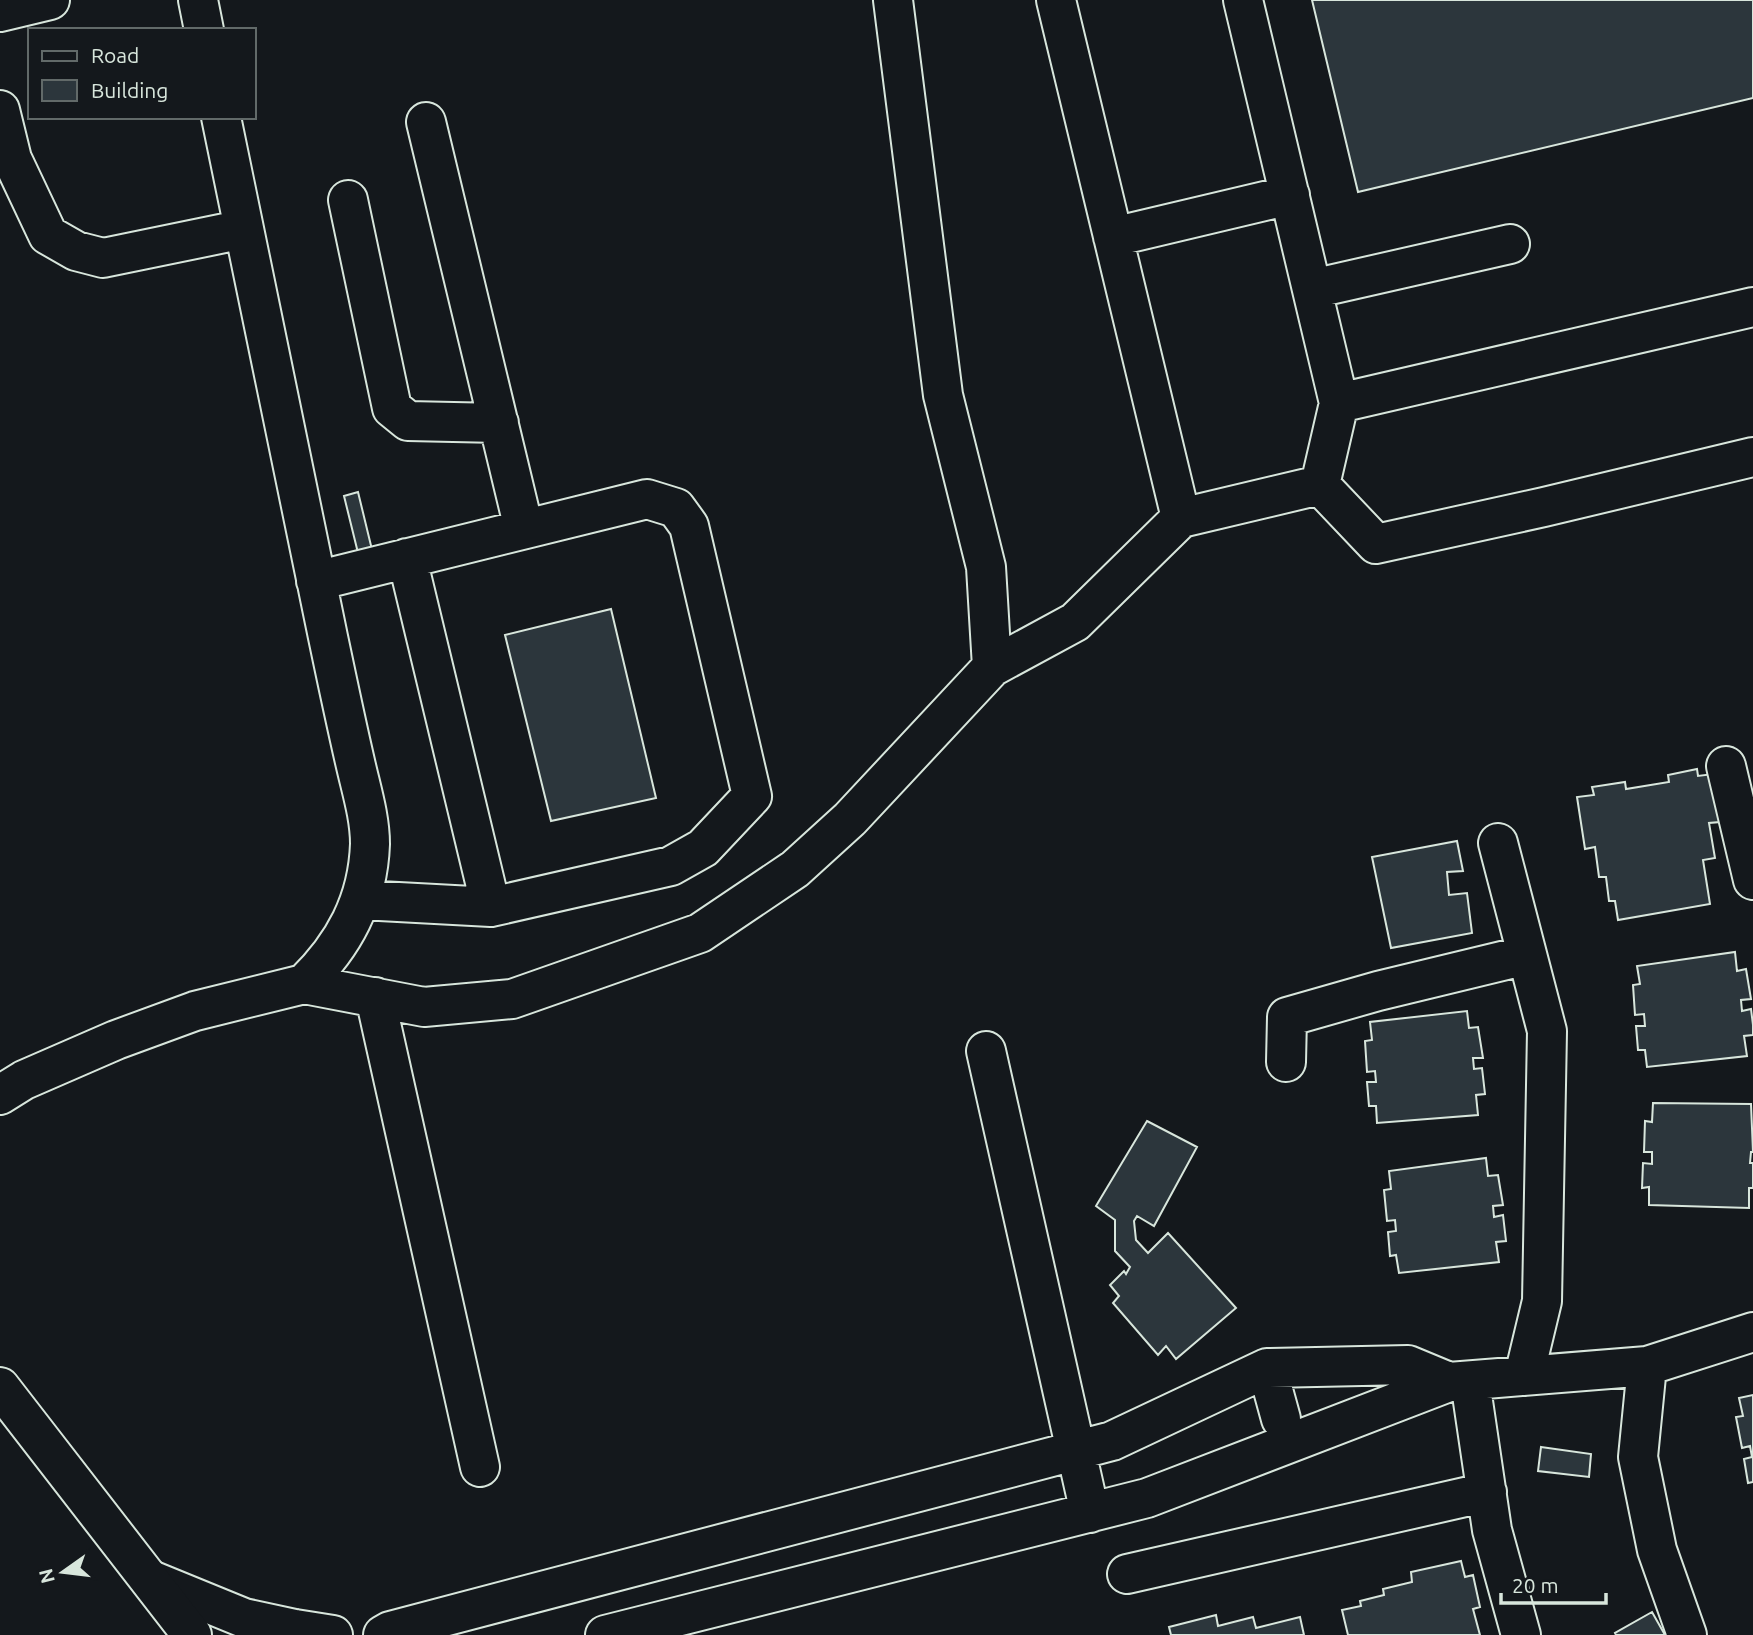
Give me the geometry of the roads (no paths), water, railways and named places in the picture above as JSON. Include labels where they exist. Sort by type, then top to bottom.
[{"type":"street","points":[[0,12],[50,0]]},
{"type":"street","points":[[198,0],[204,28]]},
{"type":"street","points":[[892,0],[943,395],[986,567],[992,667]]},
{"type":"street","points":[[1056,0],[1181,518]]},
{"type":"street","points":[[1243,0],[1339,403],[1320,485]]},
{"type":"street","points":[[0,110],[12,159],[48,234],[76,251],[103,258],[244,229]]},
{"type":"street","points":[[222,119],[316,581],[367,814],[370,843],[361,900],[351,924],[338,946],[304,984]]},
{"type":"street","points":[[426,122],[524,529]]},
{"type":"street","points":[[1112,237],[1290,195]]},
{"type":"street","points":[[348,200],[392,408],[408,421],[499,424]]},
{"type":"street","points":[[1312,289],[1510,244]]},
{"type":"street","points":[[1339,403],[1753,307]]},
{"type":"street","points":[[1320,485],[1376,544],[1753,457]]},
{"type":"street","points":[[0,1095],[24,1080],[116,1040],[195,1011],[304,984],[424,1006],[512,999],[700,933],[795,869],[841,827],[992,667],[1075,622],[1181,518],[1320,485]]},
{"type":"street","points":[[316,581],[647,499],[676,508],[689,526],[752,796],[703,848],[671,866],[491,907],[361,900]]},
{"type":"street","points":[[407,558],[491,907]]},
{"type":"street","points":[[1726,766],[1753,880]]},
{"type":"street","points":[[1498,843],[1547,1031],[1542,1300],[1524,1376]]},
{"type":"street","points":[[1286,1062],[1287,1017],[1378,991],[1527,955]]},
{"type":"street","points":[[375,997],[480,1467]]},
{"type":"street","points":[[986,1051],[1090,1513]]},
{"type":"street","points":[[605,1635],[735,1604],[1161,1493],[1460,1381],[1647,1366],[1753,1332]]},
{"type":"street","points":[[377,1634],[1112,1441],[1267,1368],[1408,1365],[1460,1381]]},
{"type":"street","points":[[1647,1366],[1638,1457],[1657,1550],[1687,1635]]},
{"type":"street","points":[[1267,1368],[1281,1419]]},
{"type":"street","points":[[1460,1381],[1487,1492],[1492,1530],[1521,1635]]},
{"type":"street","points":[[0,1387],[192,1635]]},
{"type":"street","points":[[1161,1493],[1281,1419],[1340,1424]]},
{"type":"street","points":[[1127,1574],[1487,1492]]},
{"type":"street","points":[[719,1544],[735,1604]]},
{"type":"street","points":[[151,1580],[244,1618],[333,1635]]}]
